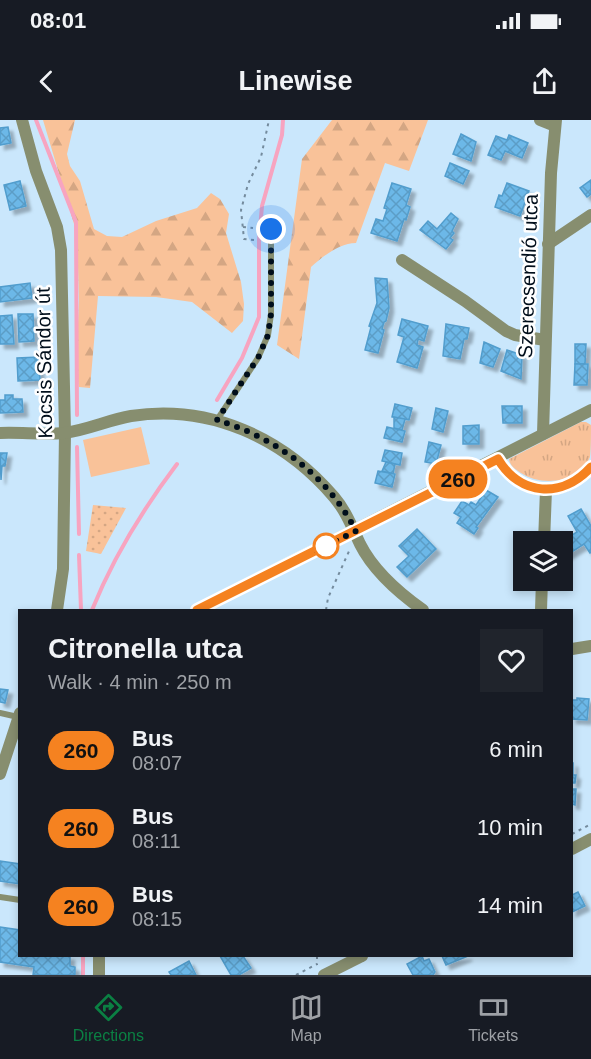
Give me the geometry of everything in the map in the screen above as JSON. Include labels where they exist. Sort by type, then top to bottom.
[{"type":"street","name":"Kocsis Sándor út","points":[[22,120],[36,171],[57,228],[61,250],[65,433],[63,569],[57,609]]},
{"type":"street","points":[[540,120],[555,123]]},
{"type":"street","name":"Szerecsendió utca","points":[[543,434],[548,244],[555,123]]},
{"type":"street","points":[[548,244],[591,215]]},
{"type":"street","points":[[402,258],[506,331],[515,335],[545,340]]},
{"type":"street","points":[[199,609],[591,410]]},
{"type":"street","points":[[0,433],[65,433],[129,416],[150,414],[191,415],[217,420],[263,437],[308,470],[338,501],[356,531],[360,544],[385,577],[422,609]]},
{"type":"street","points":[[498,459],[504,470],[514,479],[535,489],[546,490],[570,483],[584,475],[591,467]]},
{"type":"street","points":[[544,531],[546,490]]},
{"type":"street","points":[[541,609],[542,591]]},
{"type":"street","points":[[573,649],[591,646]]},
{"type":"street","points":[[0,773],[18,718]]},
{"type":"street","points":[[573,848],[591,839]]},
{"type":"street","points":[[99,957],[99,975]]},
{"type":"street","points":[[324,975],[360,957]]},
{"type":"lane","points":[[217,420],[258,358],[268,335],[271,314],[271,229]]},
{"type":"lane","points":[[0,713],[18,715]]},
{"type":"lane","points":[[0,897],[18,900]]},
{"type":"path","points":[[254,240],[244,239],[241,210],[248,184],[261,157],[269,120]]},
{"type":"path","points":[[243,227],[253,228]]},
{"type":"path","points":[[326,609],[328,598],[350,549]]},
{"type":"path","points":[[573,833],[591,824]]},
{"type":"path","points":[[296,975],[326,960]]},
{"type":"green space","points":[[43,120],[75,120],[67,154],[70,166],[80,181],[94,229],[107,236],[122,237],[156,221],[197,208],[211,193],[220,199],[229,214],[226,233],[241,282],[244,304],[243,321],[232,333],[192,302],[156,297],[98,296],[90,388],[79,387],[76,370],[79,300],[77,234]]},
{"type":"green space","points":[[332,120],[428,120],[409,171],[385,163],[356,243],[338,248],[311,267],[299,359],[277,345],[302,159]]},
{"type":"green space","points":[[581,422],[591,425],[590,457],[578,472],[559,480],[539,480],[521,473],[510,464],[509,459]]},
{"type":"green space","points":[[141,427],[150,464],[91,477],[83,440]]},
{"type":"green space","points":[[93,505],[126,508],[101,554],[86,551]]},
{"type":"building","points":[[8,127],[11,143],[0,145],[0,128]]},
{"type":"building","points":[[461,134],[476,142],[471,161],[453,154]]},
{"type":"building","points":[[509,135],[528,143],[522,158],[505,151],[501,160],[488,155],[496,136],[507,140]]},
{"type":"building","points":[[450,163],[469,171],[463,184],[445,176]]},
{"type":"building","points":[[591,180],[591,194],[587,197],[580,188]]},
{"type":"building","points":[[20,181],[26,206],[10,210],[4,185]]},
{"type":"building","points":[[392,183],[411,189],[406,205],[410,207],[397,241],[371,233],[376,219],[383,221],[387,209],[384,208]]},
{"type":"building","points":[[507,183],[529,191],[520,216],[495,207]]},
{"type":"building","points":[[451,213],[458,219],[450,238],[453,240],[446,249],[420,230],[428,221],[437,229]]},
{"type":"building","points":[[375,278],[387,279],[389,308],[382,329],[384,330],[378,353],[365,350],[371,327],[369,326],[377,303]]},
{"type":"building","points":[[30,283],[32,298],[0,302],[0,287]]},
{"type":"building","points":[[18,314],[33,314],[34,341],[19,342]]},
{"type":"building","points":[[12,315],[14,344],[0,344],[0,316]]},
{"type":"building","points":[[402,319],[428,326],[424,341],[418,339],[417,345],[423,347],[417,368],[397,362],[404,337],[398,335]]},
{"type":"building","points":[[446,324],[469,328],[460,359],[443,356]]},
{"type":"building","points":[[484,342],[500,349],[493,367],[480,363]]},
{"type":"building","points":[[575,344],[586,344],[585,364],[575,364]]},
{"type":"building","points":[[507,350],[522,355],[521,379],[501,371]]},
{"type":"building","points":[[39,357],[40,380],[18,381],[17,358]]},
{"type":"building","points":[[575,364],[588,364],[587,385],[574,385]]},
{"type":"building","points":[[5,395],[13,395],[13,399],[22,399],[23,412],[0,413],[0,400],[5,400]]},
{"type":"building","points":[[395,404],[412,408],[409,420],[392,417]]},
{"type":"building","points":[[502,406],[522,406],[522,423],[503,423]]},
{"type":"building","points":[[436,408],[448,411],[443,432],[432,429]]},
{"type":"building","points":[[394,417],[405,419],[402,430],[394,428]]},
{"type":"building","points":[[479,425],[479,444],[463,444],[463,426]]},
{"type":"building","points":[[387,427],[405,431],[402,442],[384,438]]},
{"type":"building","points":[[429,442],[441,445],[436,464],[425,462]]},
{"type":"building","points":[[385,450],[402,453],[400,465],[382,461]]},
{"type":"building","points":[[0,453],[7,453],[5,466],[2,466],[1,480]]},
{"type":"building","points":[[386,462],[395,464],[393,474],[382,471]]},
{"type":"building","points":[[378,471],[395,474],[392,487],[375,483]]},
{"type":"building","points":[[486,490],[498,497],[476,527],[478,528],[474,534],[457,523],[461,517],[454,513],[462,501],[469,505],[471,502],[476,505]]},
{"type":"building","points":[[581,509],[591,526],[590,553],[584,544],[573,551],[573,534],[577,532],[568,516]]},
{"type":"building","points":[[417,529],[436,549],[407,577],[397,567],[409,556],[399,546]]},
{"type":"building","points":[[0,689],[8,690],[5,703],[0,702]]},
{"type":"building","points":[[577,698],[589,699],[587,720],[573,719],[573,700]]},
{"type":"building","points":[[573,789],[576,789],[575,805],[573,804]]},
{"type":"building","points":[[0,861],[18,864],[18,884],[0,881]]},
{"type":"building","points":[[578,892],[585,906],[573,912],[573,894]]},
{"type":"building","points":[[0,927],[18,930],[18,957],[70,957],[70,966],[75,967],[75,975],[33,975],[34,967],[0,962]]},
{"type":"building","points":[[221,957],[244,957],[251,968],[239,975],[231,975]]},
{"type":"building","points":[[422,957],[424,961],[429,959],[435,972],[433,975],[413,975],[407,964]]},
{"type":"building","points":[[442,957],[466,957],[446,965]]},
{"type":"building","points":[[189,961],[196,975],[171,975],[169,972]]},
{"type":"waterway","points":[[36,120],[76,222],[77,415]]},
{"type":"waterway","points":[[217,400],[242,358],[259,317],[259,240],[262,206],[282,135],[283,120]]},
{"type":"waterway","points":[[77,447],[79,534]]},
{"type":"waterway","points":[[92,609],[130,534],[152,498],[177,464]]},
{"type":"waterway","points":[[79,555],[81,609]]},
{"type":"waterway","points":[[83,957],[83,975]]},
{"type":"bus line","name":"260","points":[[199,609],[498,459],[504,470],[514,479],[535,489],[546,490],[570,483],[584,475],[591,467]]},
{"type":"route","points":[[271,229],[271,314],[268,335],[258,358],[217,420],[263,437],[278,446],[322,482],[348,515],[356,531],[316,551],[326,546]]}]
